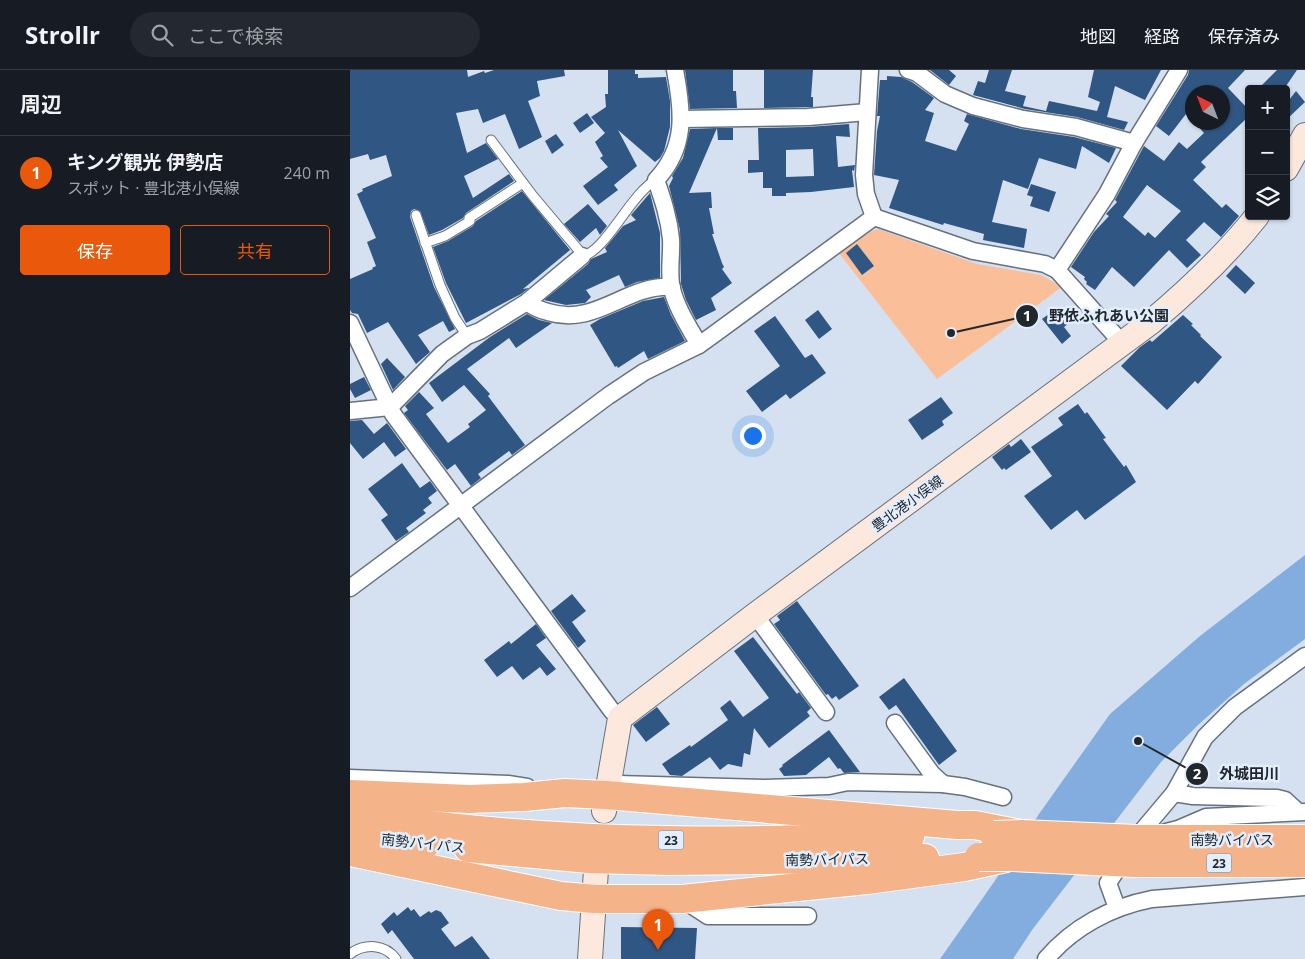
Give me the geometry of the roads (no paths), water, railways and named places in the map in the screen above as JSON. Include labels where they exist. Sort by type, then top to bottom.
[{"type":"highway","points":[[350,794],[469,799],[565,793],[606,796],[974,826],[1017,845]]},
{"type":"highway","name":"南勢バイパス","points":[[350,814],[408,823],[494,832],[591,838],[987,846]]},
{"type":"highway","name":"南勢バイパス","points":[[350,834],[507,852],[598,859],[669,861],[1017,845],[1305,863]]},
{"type":"highway","name":"南勢バイパス","points":[[1135,851],[1305,839]]},
{"type":"highway","points":[[350,852],[561,896],[595,899],[682,899],[867,880],[964,867],[1017,845]]},
{"type":"main road","points":[[1290,162],[1305,135]]},
{"type":"main road","name":"豊北港小俣線","points":[[620,718],[1177,300],[1234,244],[1254,220]]},
{"type":"main road","points":[[606,796],[620,718]]},
{"type":"main road","points":[[590,959],[596,870]]},
{"type":"street","points":[[675,70],[681,119],[678,146],[663,172],[656,180],[668,213],[672,287],[676,301],[698,345]]},
{"type":"street","points":[[870,70],[864,175],[866,194],[874,216]]},
{"type":"street","points":[[908,70],[917,72],[944,94],[973,106],[1023,119],[1076,127],[1134,143]]},
{"type":"street","points":[[1057,270],[1107,194],[1134,143],[1179,70]]},
{"type":"street","points":[[681,119],[808,117],[867,112]]},
{"type":"street","points":[[874,216],[973,251],[1045,264],[1057,270],[1122,343]]},
{"type":"street","points":[[350,588],[608,396],[644,372],[698,345],[874,216]]},
{"type":"street","points":[[350,411],[390,407],[431,363],[442,354],[467,336],[480,331],[527,302],[582,256]]},
{"type":"street","points":[[527,302],[534,308],[558,316],[576,316],[593,312],[636,293],[658,287],[672,287]]},
{"type":"street","points":[[350,323],[364,357],[393,414],[612,711],[620,718]]},
{"type":"street","points":[[755,615],[826,712]]},
{"type":"street","points":[[1117,908],[1108,882],[1142,831],[1174,793],[1205,737],[1236,707],[1305,656]]},
{"type":"street","points":[[895,723],[932,774],[943,784]]},
{"type":"street","points":[[350,778],[508,784],[565,793]]},
{"type":"street","points":[[606,796],[829,786],[848,782],[943,784],[1003,796]]},
{"type":"street","points":[[1174,793],[1193,796],[1277,798],[1285,800],[1302,812]]},
{"type":"street","points":[[1135,851],[1206,817],[1302,812]]},
{"type":"street","points":[[1046,959],[1056,947],[1092,921],[1117,908],[1152,899],[1305,887]]},
{"type":"street","points":[[682,899],[708,916],[808,916]]},
{"type":"lane","points":[[491,140],[582,256],[587,256],[605,239],[637,197],[651,182],[656,180]]},
{"type":"lane","points":[[425,243],[460,228],[470,220],[469,218],[523,183]]},
{"type":"lane","points":[[416,215],[440,285],[455,318],[467,336]]},
{"type":"lane","points":[[350,954],[369,946],[381,947],[391,952],[396,959]]},
{"type":"water","points":[[1305,555],[1305,639],[1244,684],[1198,725],[1161,762],[1032,930],[1013,959],[940,959],[1110,714],[1200,636]]},
{"type":"place","name":"野依ふれあい公園","points":[[951,333]]},
{"type":"place","name":"外城田川","points":[[1138,741]]},
{"type":"place","name":"キング観光 伊勢店","points":[[658,950]]}]
